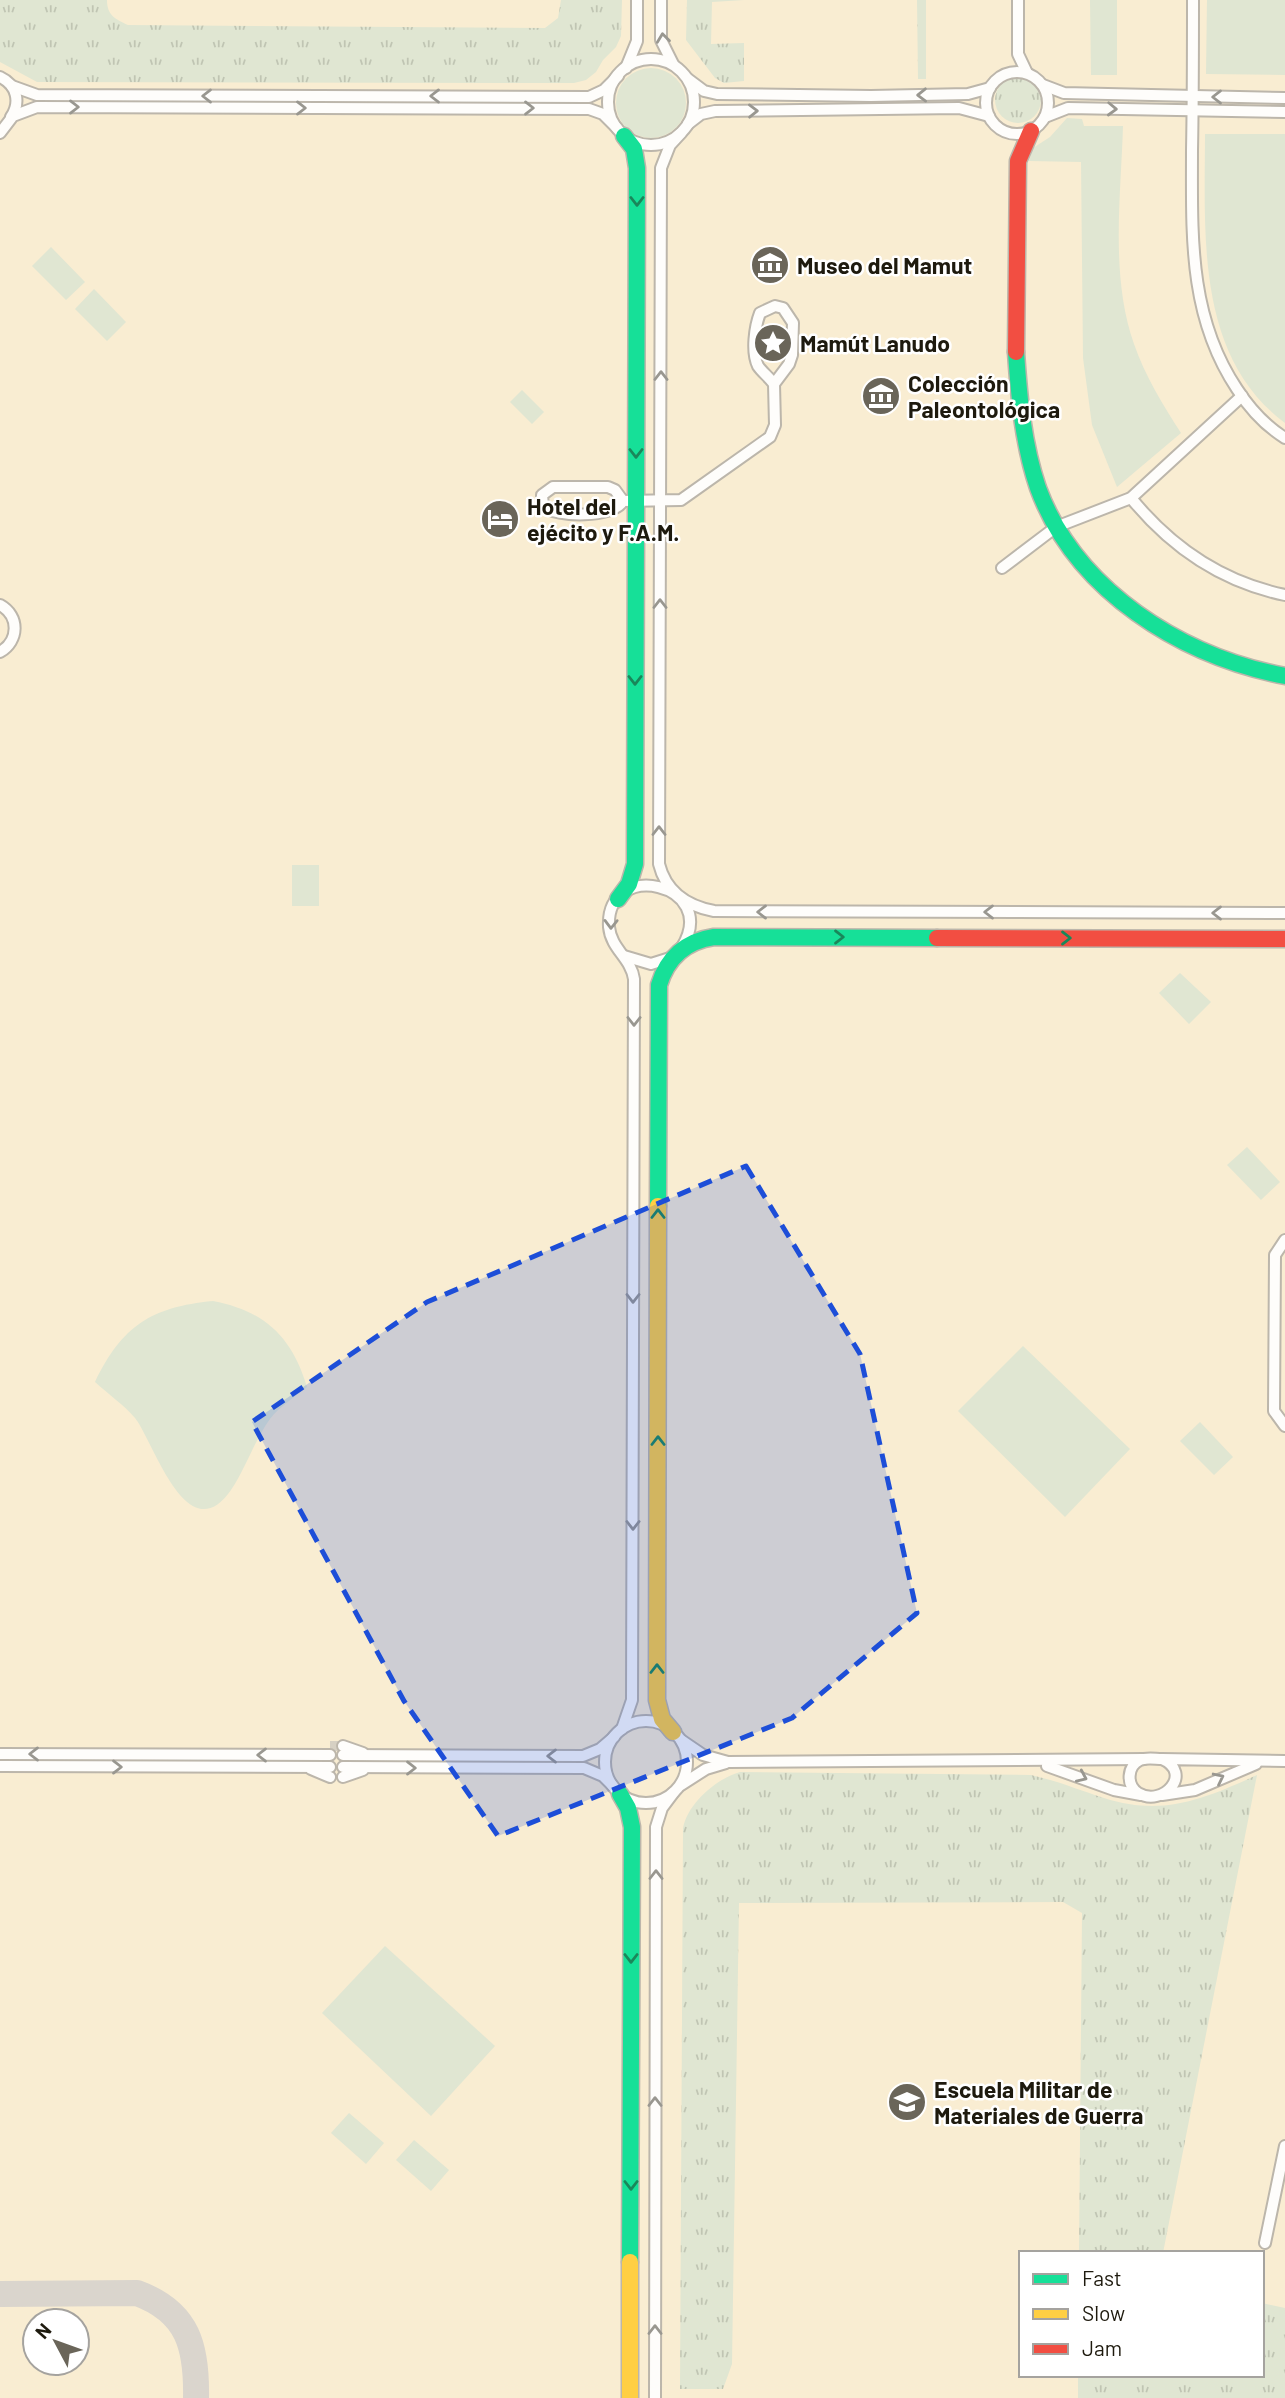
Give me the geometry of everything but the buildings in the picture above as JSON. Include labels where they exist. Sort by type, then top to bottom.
[{"type":"street","points":[[637,0],[637,41],[609,96],[611,118],[620,132],[643,144],[653,145],[673,139],[701,114],[715,111],[959,108],[989,116]]},
{"type":"street","points":[[654,2398],[656,1827],[662,1808],[686,1769],[677,1736],[662,1719],[657,1700],[659,985],[664,970],[684,945],[689,923],[688,913],[665,880],[659,864],[661,168],[670,145],[685,128],[694,102],[684,75],[663,47],[662,0]]},
{"type":"street","points":[[1018,0],[1018,54],[1027,73],[1043,85],[1063,93],[1285,98]]},
{"type":"street","points":[[1194,0],[1192,239],[1198,295],[1213,345],[1242,396],[1257,416],[1285,438]]},
{"type":"street","points":[[1018,54],[1006,74],[990,88],[986,97],[989,116],[1013,146],[1018,161]]},
{"type":"street","points":[[0,77],[12,86],[37,95],[589,97],[604,90],[622,72],[648,59],[671,64],[704,91],[717,94],[968,94],[990,88]]},
{"type":"street","points":[[1006,74],[1027,73]]},
{"type":"street","points":[[1043,85],[1049,101],[1045,117]]},
{"type":"street","points":[[0,133],[4,122],[16,107],[12,86]]},
{"type":"street","points":[[4,122],[24,110],[37,107],[589,108],[603,114],[631,144],[637,162],[630,501],[635,864],[629,884],[609,918],[609,929],[616,948],[632,968],[634,985],[632,1700],[605,1756],[605,1767],[628,1808],[632,1827],[630,2398]]},
{"type":"street","points":[[1285,112],[1068,108],[1045,117],[1023,144],[1018,161],[1017,363],[1020,405],[1033,466],[1056,527],[1100,581],[1153,625],[1215,657],[1285,676]]},
{"type":"street","points":[[1002,131],[1012,134],[1031,131]]},
{"type":"street","points":[[630,501],[606,513],[555,513],[543,506],[541,501],[545,490],[553,487],[608,487],[630,501],[681,500],[766,442],[775,425],[774,384],[789,364],[792,355],[793,323],[783,308],[775,306],[760,313],[756,323],[755,345],[758,366],[774,384]]},
{"type":"street","points":[[1002,569],[1056,527],[1131,498],[1242,396]]},
{"type":"street","points":[[1131,498],[1164,533],[1202,562],[1237,580],[1285,595]]},
{"type":"street","points":[[2,604],[16,629],[2,653]]},
{"type":"street","points":[[618,900],[626,892],[646,884],[657,885],[694,905],[714,911],[1285,913]]},
{"type":"street","points":[[624,956],[651,964],[677,953],[696,940],[714,937],[1285,939]]},
{"type":"street","points":[[1285,1240],[1275,1255],[1274,1385],[1274,1411],[1285,1426]]},
{"type":"street","points":[[343,1751],[372,1755],[583,1756],[600,1749],[632,1724],[654,1722],[703,1755],[728,1762],[1144,1759],[1281,1761]]},
{"type":"street","points":[[0,1766],[305,1761],[330,1751]]},
{"type":"street","points":[[0,1754],[305,1761],[330,1772]]},
{"type":"street","points":[[1144,1759],[1135,1763],[1129,1776],[1132,1786],[1144,1795]]},
{"type":"street","points":[[1162,1759],[1171,1763],[1176,1776],[1171,1790],[1162,1795]]},
{"type":"street","points":[[1020,1761],[1064,1770],[1114,1790],[1144,1795],[1195,1790],[1232,1772],[1281,1761]]},
{"type":"street","points":[[343,1772],[372,1768],[584,1768],[603,1776],[616,1790],[648,1803],[666,1798],[696,1774],[728,1762]]},
{"type":"street","points":[[1265,2243],[1285,2146]]},
{"type":"highlighted area","points":[[746,1166],[860,1354],[917,1613],[792,1718],[498,1836],[404,1701],[252,1422],[427,1302]]},
{"type":"shaded area","points":[[0,0],[1285,0],[1285,2398],[0,2398]]},
{"type":"green space","points":[[0,0],[107,0],[108,9],[113,16],[128,25],[545,28],[558,18],[561,0],[622,0],[621,36],[616,47],[596,72],[586,80],[574,83],[37,82],[0,62]]},
{"type":"green space","points":[[687,0],[744,0],[712,2],[711,44],[744,43],[744,81],[724,83],[715,78],[686,40]]},
{"type":"green space","points":[[917,0],[926,0],[926,79],[918,79]]},
{"type":"green space","points":[[1090,0],[1117,0],[1117,75],[1091,75]]},
{"type":"green space","points":[[1207,0],[1285,0],[1285,75],[1206,74]]},
{"type":"green space","points":[[651,68],[676,78],[686,103],[676,128],[651,138],[626,128],[616,103],[626,78]]},
{"type":"green space","points":[[1018,77],[1035,83],[1041,100],[1035,117],[1018,123],[1001,117],[995,100],[1001,83]]},
{"type":"green space","points":[[1067,118],[1082,119],[1084,126],[1123,126],[1119,264],[1127,318],[1143,367],[1181,433],[1117,487],[1092,425],[1083,358],[1081,162],[1029,161],[1033,148],[1050,137]]},
{"type":"green space","points":[[1205,134],[1285,134],[1285,423],[1256,395],[1235,364],[1220,328],[1211,291],[1207,251]]},
{"type":"green space","points":[[51,247],[85,282],[66,300],[32,266]]},
{"type":"green space","points":[[94,289],[126,322],[107,341],[75,309]]},
{"type":"green space","points":[[522,390],[544,412],[532,424],[510,402]]},
{"type":"green space","points":[[292,865],[319,865],[319,906],[292,906]]},
{"type":"green space","points":[[1180,973],[1211,1002],[1189,1024],[1159,993]]},
{"type":"green space","points":[[1247,1147],[1280,1182],[1261,1200],[1227,1165]]},
{"type":"green space","points":[[213,1301],[248,1312],[274,1329],[293,1354],[307,1387],[270,1419],[231,1490],[215,1506],[200,1509],[186,1501],[174,1487],[135,1418],[95,1382],[116,1347],[141,1323],[172,1308]]},
{"type":"green space","points":[[1023,1346],[1130,1449],[1065,1517],[958,1411]]},
{"type":"green space","points":[[1200,1422],[1233,1457],[1214,1475],[1180,1441]]},
{"type":"green space","points":[[740,1772],[1031,1775],[1104,1798],[1145,1806],[1183,1803],[1257,1775],[1163,2251],[1079,2251],[1082,1913],[1063,1902],[739,1903],[732,2364],[723,2389],[680,2389],[683,1828],[691,1810],[704,1793]]},
{"type":"green space","points":[[385,1946],[495,2046],[431,2116],[322,2013]]},
{"type":"green space","points":[[349,2113],[384,2143],[366,2164],[331,2133]]},
{"type":"green space","points":[[414,2140],[449,2170],[431,2191],[396,2160]]},
{"type":"green space","points":[[1264,2303],[1285,2308],[1285,2398],[1078,2398],[1078,2377],[1264,2377]]},
{"type":"taxiway","points":[[0,2294],[137,2293],[155,2301],[179,2321],[186,2334],[195,2363],[196,2398]]},
{"type":"tunnel","points":[[330,1746],[343,1746]]},
{"type":"traffic: fast","points":[[618,899],[629,884],[635,864],[637,168],[634,149],[624,136]]},
{"type":"traffic: fast","points":[[1016,352],[1023,420],[1038,488],[1055,525],[1078,558],[1105,587],[1137,613],[1171,635],[1208,653],[1285,676]]},
{"type":"traffic: fast","points":[[658,1206],[659,985],[667,967],[679,952],[695,942],[714,937],[937,938]]},
{"type":"traffic: fast","points":[[620,1794],[628,1808],[632,1827],[630,2262]]},
{"type":"traffic: slow","points":[[658,1206],[657,1700],[662,1719],[673,1732]]},
{"type":"traffic: slow","points":[[630,2262],[630,2398]]},
{"type":"traffic: jam","points":[[1016,352],[1018,161],[1031,131]]},
{"type":"traffic: jam","points":[[937,938],[1285,939]]},
{"type":"place","name":"Museo del Mamut","points":[[770,265]]},
{"type":"place","name":"Mamút Lanudo","points":[[773,343]]},
{"type":"place","name":"Colección Paleontológica","points":[[881,396]]},
{"type":"place","name":"Hotel del ejécito y F.A.M.","points":[[500,519]]},
{"type":"place","name":"Escuela Militar de Materiales de Guerra","points":[[907,2102]]}]
